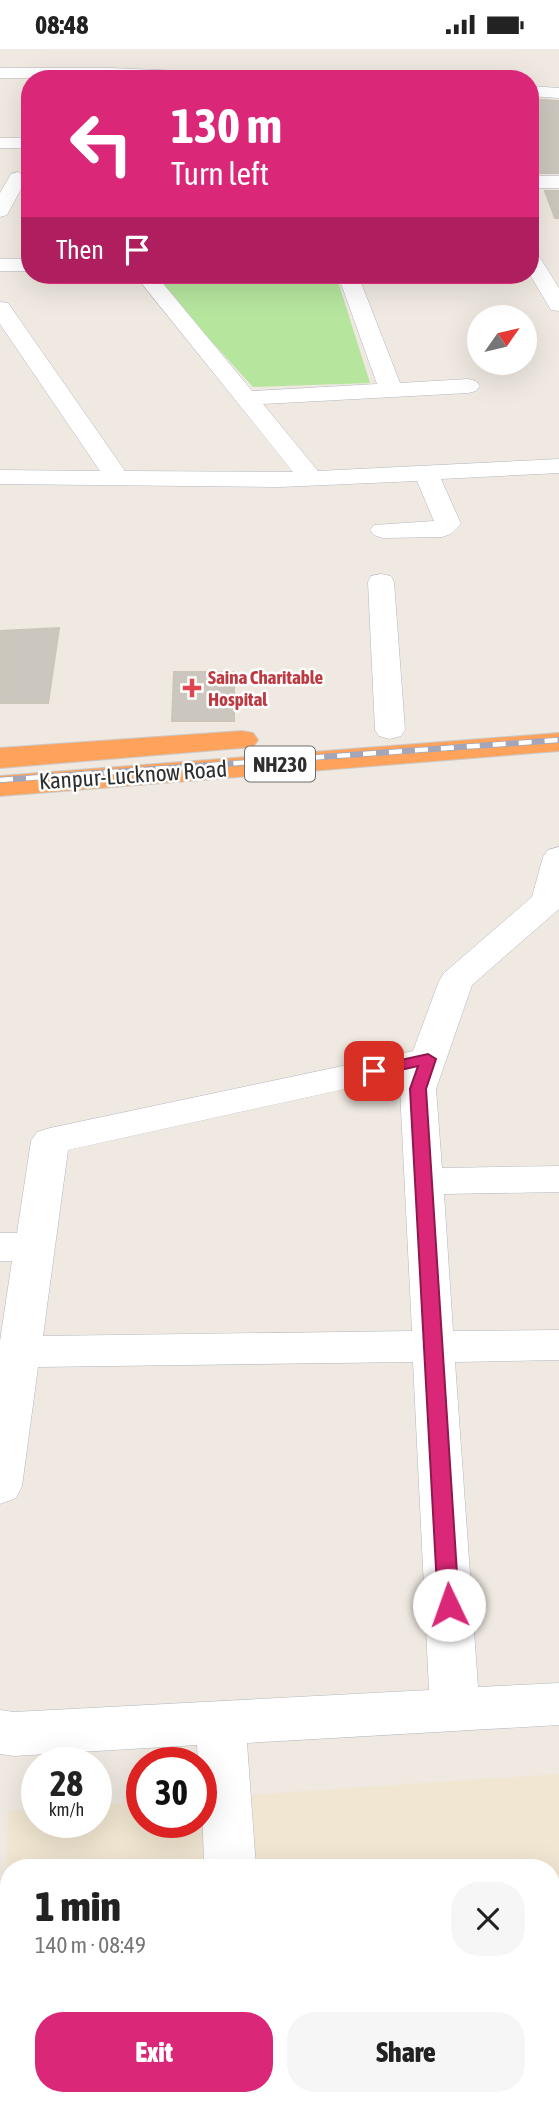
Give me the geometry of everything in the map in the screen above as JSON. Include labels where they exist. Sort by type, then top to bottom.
[{"type":"highway","name":"Kanpur-Lucknow Road","points":[[0,758],[559,717]]},
{"type":"highway","name":"Kanpur-Lucknow Road","points":[[0,786],[559,742]]},
{"type":"street","points":[[85,70],[163,70]]},
{"type":"street","points":[[0,73],[21,72]]},
{"type":"street","points":[[539,92],[559,93]]},
{"type":"street","points":[[0,143],[21,143]]},
{"type":"street","points":[[0,211],[18,178]]},
{"type":"street","points":[[539,182],[559,182]]},
{"type":"street","points":[[0,265],[21,265]]},
{"type":"street","points":[[539,266],[559,305]]},
{"type":"street","points":[[152,284],[311,478]]},
{"type":"street","points":[[351,284],[391,390]]},
{"type":"street","points":[[0,308],[117,478]]},
{"type":"street","points":[[245,398],[468,386]]},
{"type":"street","points":[[0,477],[311,478],[559,466]]},
{"type":"street","points":[[383,530],[442,529],[448,524],[426,473]]},
{"type":"street","points":[[455,1709],[418,1089],[456,981],[548,901],[559,857]]},
{"type":"street","points":[[0,1485],[19,1352],[17,1247],[50,1141],[428,1059]]},
{"type":"street","points":[[423,1181],[559,1179]]},
{"type":"street","points":[[19,1352],[559,1345]]},
{"type":"street","points":[[0,1732],[14,1734],[559,1704]]},
{"type":"street","points":[[221,1723],[230,1859]]},
{"type":"lane","points":[[381,582],[390,730]]},
{"type":"shaded area","points":[[559,1774],[559,1859],[7,1859],[8,1811],[21,1810],[21,1838],[112,1838],[112,1804],[126,1803],[126,1838],[217,1838],[217,1797]]},
{"type":"green space","points":[[159,284],[339,284],[370,383],[253,387]]},
{"type":"building","points":[[539,100],[559,101],[559,173],[539,173]]},
{"type":"building","points":[[545,191],[559,191],[559,218],[555,218]]},
{"type":"building","points":[[59,628],[48,703],[0,703],[0,631]]},
{"type":"building","points":[[174,672],[234,672],[234,721],[172,721]]},
{"type":"railway","points":[[0,780],[559,740]]},
{"type":"place","name":"Saina Charitable Hospital","points":[[192,688]]},
{"type":"route","points":[[374,1071],[428,1059],[418,1089],[449,1605]]}]
